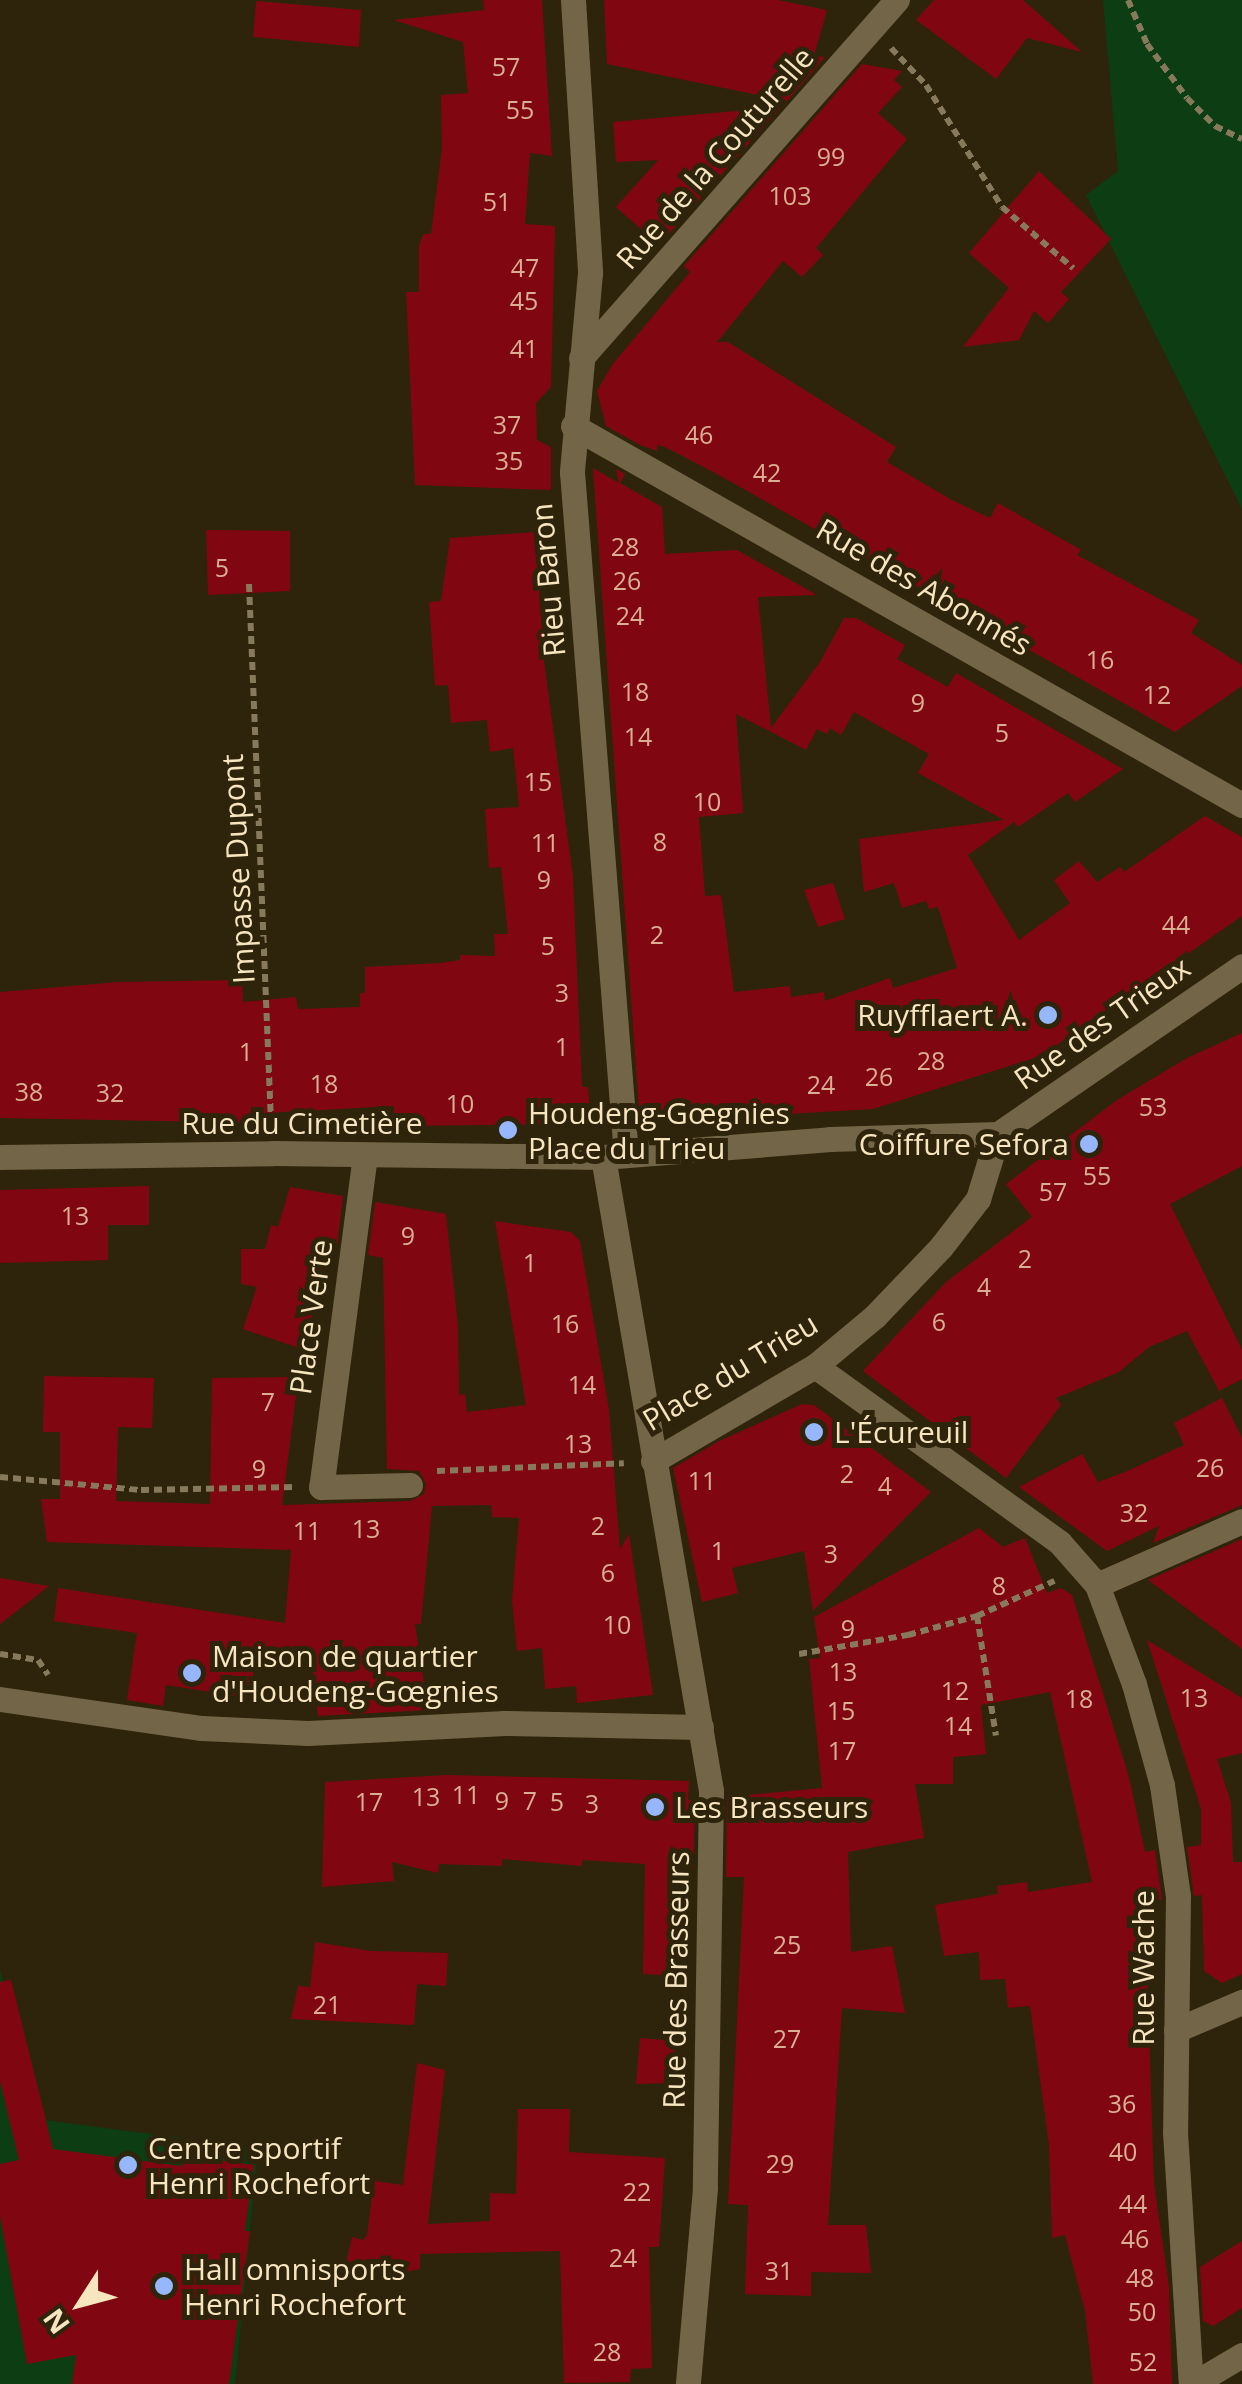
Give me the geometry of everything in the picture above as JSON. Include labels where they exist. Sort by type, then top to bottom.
[{"type":"street","name":"Rieu Baron","points":[[572,0],[590,274],[573,426],[572,472],[614,1156]]},
{"type":"street","name":"Rue de la Couturelle","points":[[581,358],[897,0]]},
{"type":"street","name":"Rue des Abonnés","points":[[573,426],[1242,805]]},
{"type":"street","name":"Rue des Trieux","points":[[998,1134],[1242,966]]},
{"type":"street","points":[[614,1156],[830,1139],[998,1134]]},
{"type":"street","name":"Place du Trieu","points":[[614,1156],[652,1461],[815,1366],[876,1316],[942,1247],[978,1199],[998,1134]]},
{"type":"street","name":"Rue du Cimetière","points":[[0,1157],[273,1153],[614,1156]]},
{"type":"street","name":"Place Verte","points":[[321,1487],[365,1155]]},
{"type":"street","name":"Rue Wache","points":[[815,1366],[1060,1543],[1090,1577],[1134,1684],[1162,1785],[1178,1896],[1175,2132],[1192,2384]]},
{"type":"street","name":"Rue des Brasseurs","points":[[652,1461],[680,1597],[711,1791],[705,2168],[688,2384]]},
{"type":"street","points":[[321,1487],[410,1485]]},
{"type":"street","points":[[1090,1577],[1242,1521]]},
{"type":"street","points":[[0,1699],[202,1728],[308,1733],[505,1723],[701,1727]]},
{"type":"street","points":[[1176,2030],[1242,2002]]},
{"type":"street","points":[[1192,2384],[1242,2355]]},
{"type":"path","points":[[1128,0],[1147,44],[1186,98],[1215,126],[1242,139]]},
{"type":"path","points":[[871,30],[916,71],[1002,207],[1073,268]]},
{"type":"path","name":"Impasse Dupont","points":[[249,584],[273,1153]]},
{"type":"path","points":[[410,1485],[431,1471],[652,1461]]},
{"type":"path","points":[[0,1477],[142,1490],[321,1487]]},
{"type":"path","points":[[799,1654],[908,1636],[1090,1577]]},
{"type":"path","points":[[977,1616],[996,1736]]},
{"type":"green space","points":[[1103,0],[1242,0],[1242,509],[1086,195],[1118,171]]},
{"type":"green space","name":"Centre sportif Henri Rochefort","points":[[0,1969],[36,2119],[258,2148],[235,2384],[0,2384]]},
{"type":"building","points":[[483,0],[542,0],[552,156],[530,153],[525,224],[555,226],[551,387],[536,403],[537,440],[551,447],[551,490],[415,485],[406,292],[419,292],[419,246],[423,234],[431,234],[442,148],[441,95],[468,93],[463,42],[394,20],[484,10]]},
{"type":"building","points":[[604,0],[778,0],[827,10],[814,56],[825,57],[787,101],[607,64]]},
{"type":"building","points":[[934,0],[1023,0],[1082,52],[1027,38],[996,79],[916,20]]},
{"type":"building","points":[[256,1],[361,10],[359,47],[253,37]]},
{"type":"building","points":[[862,64],[902,71],[894,80],[902,87],[878,113],[907,139],[816,248],[823,255],[802,277],[783,261],[717,342],[728,342],[896,447],[887,462],[952,500],[990,518],[998,503],[1081,550],[1077,555],[1199,620],[1191,633],[1242,665],[1242,686],[1175,732],[717,474],[665,447],[657,445],[657,451],[640,445],[606,426],[597,391],[612,365],[690,272],[684,266]]},
{"type":"building","points":[[781,107],[659,245],[616,207],[658,160],[616,162],[613,122]]},
{"type":"building","points":[[1039,171],[1111,239],[1061,292],[1069,299],[1048,323],[1034,311],[1019,340],[963,347],[1009,288],[969,253]]},
{"type":"building","points":[[593,468],[619,483],[616,469],[625,474],[620,483],[662,507],[665,554],[737,550],[817,595],[758,597],[771,728],[820,662],[844,618],[856,618],[905,645],[897,659],[948,687],[956,673],[1123,769],[1075,802],[1068,793],[1018,827],[1014,822],[968,855],[1019,940],[1070,903],[1054,880],[1079,861],[1097,882],[1120,867],[1124,872],[1205,816],[1242,837],[1242,916],[1041,1056],[873,1109],[654,1122],[639,1110]],"holes":[[[854,712],[929,754],[918,773],[1004,820],[859,839],[864,892],[894,883],[902,908],[926,901],[929,909],[938,907],[957,968],[893,988],[890,978],[825,1001],[824,992],[791,997],[790,986],[734,992],[721,895],[705,896],[699,817],[743,813],[736,714],[806,750],[817,729],[827,734],[830,728],[841,735]]]},
{"type":"building","points":[[206,530],[290,531],[290,591],[208,595]]},
{"type":"building","points":[[536,532],[544,661],[573,877],[582,1087],[588,1087],[591,1124],[393,1126],[394,1106],[266,1113],[266,1123],[0,1118],[0,992],[118,982],[242,980],[243,1002],[296,997],[298,1009],[360,1007],[360,993],[365,993],[365,967],[440,963],[460,960],[460,955],[495,956],[494,934],[508,934],[501,867],[489,868],[485,809],[519,807],[513,748],[490,752],[487,720],[451,723],[448,685],[435,686],[429,602],[441,601],[450,538]]},
{"type":"building","points":[[833,883],[845,919],[818,927],[804,890]]},
{"type":"building","points":[[1242,1033],[1242,1166],[1170,1204],[1242,1350],[1242,1379],[1219,1391],[1187,1331],[1149,1347],[1119,1372],[1056,1398],[1061,1405],[1006,1478],[863,1371],[946,1282],[1032,1217],[1006,1184],[1117,1100],[1187,1058]]},
{"type":"building","points":[[149,1186],[149,1225],[108,1225],[108,1260],[0,1263],[0,1190]]},
{"type":"building","points":[[290,1187],[343,1196],[337,1246],[333,1245],[302,1349],[243,1329],[257,1287],[241,1284],[241,1249],[265,1249],[271,1225],[278,1227]]},
{"type":"building","points":[[375,1202],[446,1214],[458,1326],[459,1395],[465,1394],[467,1412],[526,1405],[495,1221],[571,1232],[580,1241],[609,1410],[620,1549],[629,1534],[653,1695],[577,1703],[576,1686],[545,1689],[542,1648],[517,1651],[512,1601],[519,1518],[492,1517],[491,1505],[432,1506],[421,1624],[415,1624],[428,1710],[318,1716],[311,1655],[256,1652],[250,1698],[166,1685],[163,1706],[127,1700],[137,1633],[54,1621],[58,1588],[285,1623],[291,1550],[47,1542],[41,1499],[60,1499],[60,1432],[43,1432],[44,1376],[154,1378],[152,1428],[118,1427],[116,1501],[210,1504],[212,1378],[293,1377],[290,1386],[297,1388],[282,1505],[410,1501],[424,1494],[426,1484],[419,1471],[387,1469],[383,1258],[368,1255]]},
{"type":"building","points":[[1222,1398],[1242,1438],[1242,1505],[1153,1543],[1159,1526],[1107,1551],[1019,1487],[1082,1454],[1098,1482],[1125,1472],[1184,1445],[1174,1423]]},
{"type":"building","points":[[802,1404],[814,1405],[931,1492],[813,1611],[804,1551],[732,1568],[738,1593],[702,1602],[673,1468],[719,1441]]},
{"type":"building","points":[[979,1528],[1003,1547],[1025,1538],[1047,1593],[1061,1588],[1072,1595],[1129,1777],[1145,1852],[1155,1850],[1162,1900],[1145,1901],[1146,1939],[1154,2184],[1169,2286],[1172,2384],[1093,2384],[1085,2311],[1065,2235],[1052,2238],[1049,2145],[1030,2006],[1008,2008],[1005,1979],[980,1980],[979,1952],[944,1956],[935,1905],[998,1894],[997,1886],[1027,1882],[1028,1892],[1092,1882],[1050,1692],[981,1705],[986,1754],[953,1757],[953,1784],[915,1784],[924,1838],[848,1852],[851,1952],[892,1946],[905,2013],[842,2008],[828,2225],[866,2225],[871,2273],[811,2272],[811,2296],[745,2294],[748,2205],[728,2204],[744,1877],[726,1877],[727,1797],[822,1788],[809,1659],[820,1658],[814,1617]]},
{"type":"building","points":[[1242,1539],[1242,1649],[1148,1580]]},
{"type":"building","points":[[0,1578],[49,1586],[0,1624]]},
{"type":"building","points":[[1147,1640],[1242,1698],[1242,1753],[1217,1759],[1231,1803],[1233,1862],[1242,1862],[1242,1974],[1222,1983],[1204,1971],[1202,1895],[1194,1896],[1187,1847],[1201,1845],[1201,1809]]},
{"type":"building","points":[[446,1775],[689,1781],[688,1800],[695,1800],[693,1876],[686,1876],[679,1976],[643,1974],[645,1864],[582,1860],[582,1866],[502,1859],[502,1866],[439,1864],[438,1873],[392,1862],[394,1881],[322,1887],[325,1782]]},
{"type":"building","points":[[315,1942],[371,1951],[448,1953],[446,1986],[417,1984],[414,2025],[291,2019],[298,1986],[310,1987]]},
{"type":"building","name":"Centre sportif Henri Rochefort","points":[[11,1980],[53,2149],[182,2166],[184,2155],[254,2165],[245,2231],[250,2231],[229,2384],[72,2384],[76,2355],[27,2364],[0,2216],[0,2164],[19,2160],[0,2081],[0,1982]]},
{"type":"building","points":[[640,2038],[676,2041],[673,2083],[636,2084]]},
{"type":"building","points":[[417,2063],[445,2070],[428,2224],[490,2221],[490,2193],[516,2194],[518,2109],[570,2109],[569,2152],[665,2158],[659,2247],[649,2247],[652,2368],[631,2369],[630,2382],[564,2383],[560,2251],[420,2254],[420,2269],[405,2272],[345,2267],[352,2237],[363,2240],[367,2235],[374,2181],[403,2185]]},
{"type":"building","points":[[1242,2241],[1242,2308],[1213,2326],[1203,2321],[1200,2267]]},
{"type":"place","name":"Ruyfflaert A.","points":[[1048,1015]]},
{"type":"place","name":"Houdeng-Gœgnies Place du Trieu","points":[[508,1130]]},
{"type":"place","name":"Coiffure Sefora","points":[[1089,1144]]},
{"type":"place","name":"L'Écureuil","points":[[814,1432]]},
{"type":"place","name":"Maison de quartier d'Houdeng-Gœgnies","points":[[192,1673]]},
{"type":"place","name":"Les Brasseurs","points":[[655,1807]]},
{"type":"place","name":"Centre sportif Henri Rochefort","points":[[128,2165]]},
{"type":"place","name":"Hall omnisports Henri Rochefort","points":[[164,2286]]}]
